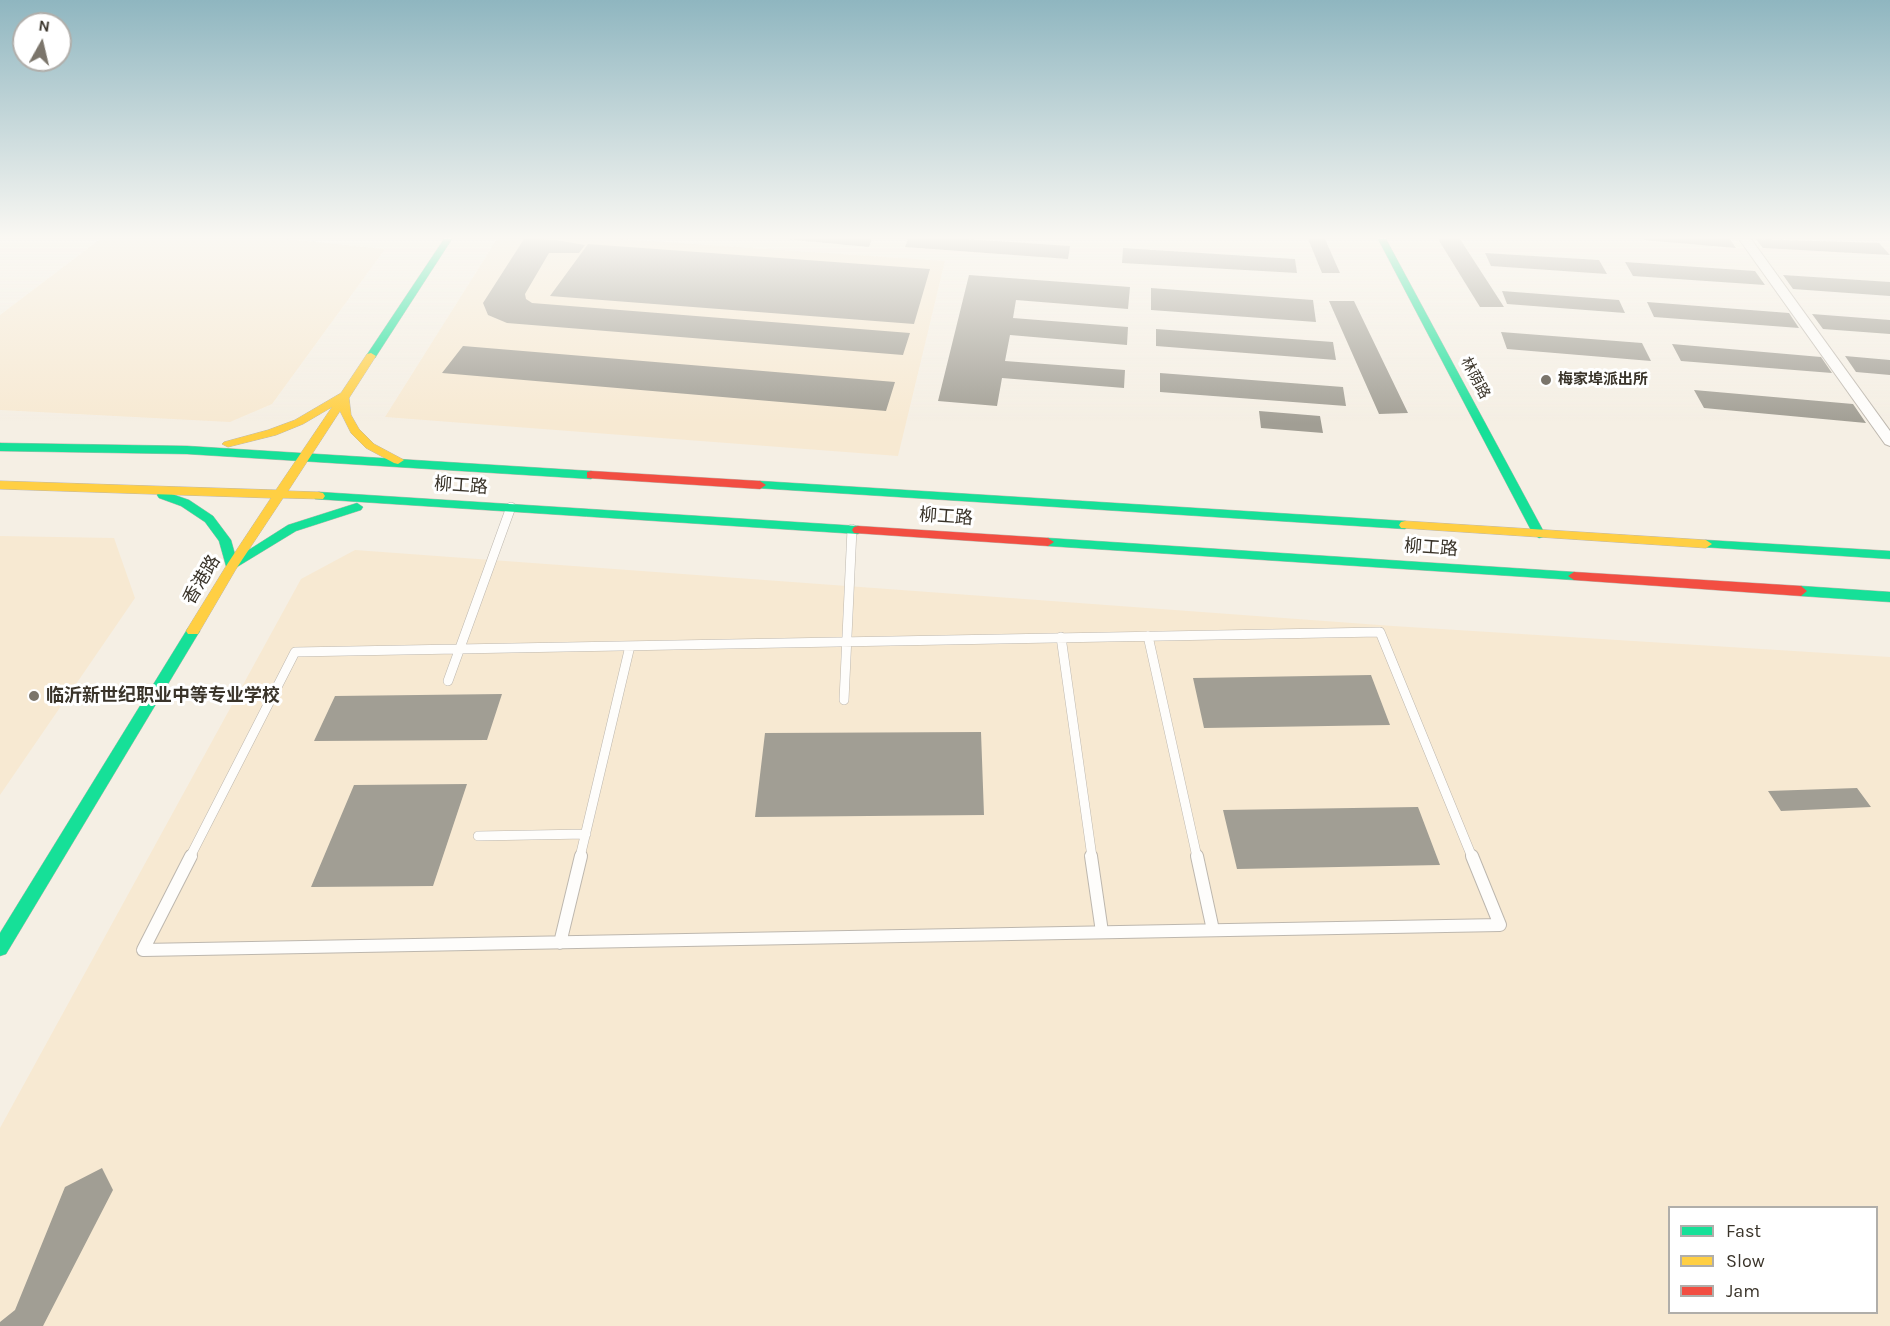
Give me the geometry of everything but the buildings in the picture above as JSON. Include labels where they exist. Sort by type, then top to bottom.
[{"type":"main road","name":"香港路","points":[[0,948],[232,566],[407,301]]},
{"type":"main road","name":"林荫路","points":[[1415,301],[1541,539]]},
{"type":"main road","points":[[187,450],[215,447],[272,433],[307,418],[343,396],[350,423],[362,439],[380,452],[405,462]]},
{"type":"main road","name":"柳工路","points":[[0,447],[187,450],[405,462],[858,496],[1541,539],[1890,555]]},
{"type":"main road","name":"柳工路","points":[[0,486],[137,488],[853,524],[1556,569],[1890,597]]},
{"type":"main road","points":[[137,488],[185,503],[209,519],[225,540],[232,566],[271,539],[314,519],[359,506],[403,500]]},
{"type":"street","points":[[1789,301],[1890,441]]},
{"type":"lane","points":[[448,681],[511,507]]},
{"type":"lane","points":[[844,700],[853,524]]},
{"type":"lane","points":[[1380,632],[1500,925],[143,950],[295,652],[460,649],[1380,632]]},
{"type":"lane","points":[[1148,636],[1213,930]]},
{"type":"lane","points":[[1061,637],[1102,932]]},
{"type":"lane","points":[[560,943],[630,646]]},
{"type":"lane","points":[[478,836],[586,834]]},
{"type":"shaded area","points":[[19,301],[347,301],[272,404],[230,422],[0,410],[0,315]]},
{"type":"shaded area","points":[[458,301],[935,301],[898,456],[385,417]]},
{"type":"shaded area","name":"临沂新世纪职业中等专业学校","points":[[0,536],[114,538],[135,598],[0,795]]},
{"type":"shaded area","points":[[355,550],[1393,626],[1890,657],[1890,1326],[0,1326],[0,1128],[301,579]]},
{"type":"traffic: fast","points":[[371,356],[407,301]]},
{"type":"traffic: fast","points":[[1415,301],[1539,534]]},
{"type":"traffic: fast","points":[[0,447],[187,450],[591,475]]},
{"type":"traffic: fast","points":[[760,485],[1405,525]]},
{"type":"traffic: fast","points":[[163,495],[185,503],[209,519],[225,540],[232,566],[292,528],[357,507]]},
{"type":"traffic: fast","points":[[319,496],[858,530]]},
{"type":"traffic: fast","points":[[1048,542],[1574,576]]},
{"type":"traffic: fast","points":[[1706,544],[1890,555]]},
{"type":"traffic: fast","points":[[1801,591],[1890,597]]},
{"type":"traffic: fast","points":[[0,948],[193,631]]},
{"type":"traffic: slow","points":[[193,631],[232,566],[371,356]]},
{"type":"traffic: slow","points":[[228,444],[272,433],[299,422],[343,396],[346,415],[355,431],[370,446],[398,460]]},
{"type":"traffic: slow","points":[[0,485],[319,496]]},
{"type":"traffic: slow","points":[[1405,525],[1706,544]]},
{"type":"traffic: jam","points":[[591,475],[760,485]]},
{"type":"traffic: jam","points":[[858,530],[1048,542]]},
{"type":"traffic: jam","points":[[1574,576],[1801,591]]},
{"type":"place","name":"梅家埠派出所","points":[[1546,380]]},
{"type":"place","name":"临沂新世纪职业中等专业学校","points":[[34,696]]}]
